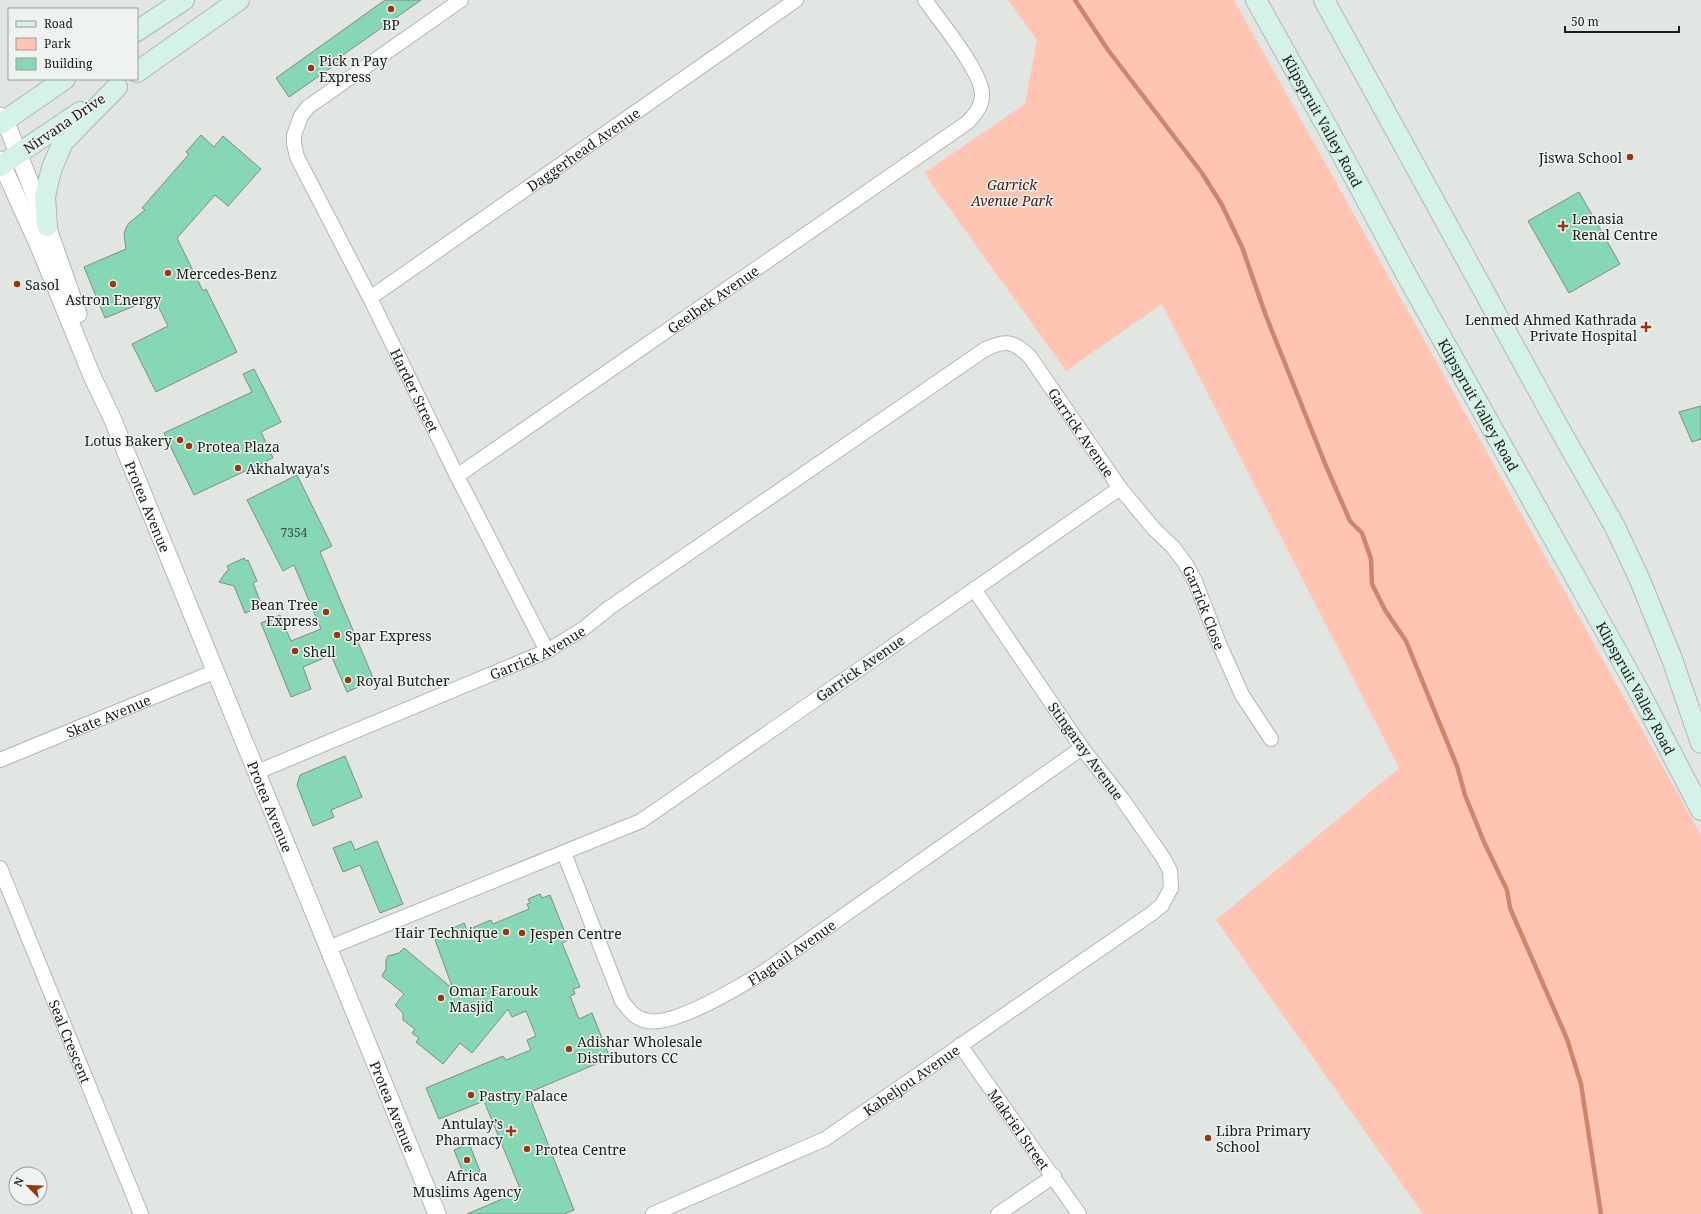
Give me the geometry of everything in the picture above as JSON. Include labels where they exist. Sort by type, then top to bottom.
[{"type":"main road","points":[[138,30],[184,0]]},
{"type":"main road","points":[[138,71],[239,0]]},
{"type":"main road","name":"Klipspruit Valley Road","points":[[1256,0],[1337,145],[1406,274],[1640,693],[1701,810]]},
{"type":"main road","points":[[1328,5],[1558,426],[1615,527],[1639,578],[1669,652],[1701,743]]},
{"type":"main road","points":[[2,120],[63,80]]},
{"type":"main road","points":[[46,226],[45,197],[52,168],[63,142],[122,83]]},
{"type":"main road","name":"Nirvana Drive","points":[[5,161],[122,83]]},
{"type":"street","name":"Harder Street","points":[[462,0],[312,103],[301,116],[296,126],[294,144],[297,157],[370,298],[457,476],[547,651]]},
{"type":"street","name":"Daggerhead Avenue","points":[[370,298],[796,0]]},
{"type":"street","name":"Geelbek Avenue","points":[[457,476],[968,122],[976,113],[982,101],[980,83],[974,69],[925,0]]},
{"type":"street","name":"Protea Avenue","points":[[2,120],[5,161],[86,362],[104,400],[216,671],[437,1214]]},
{"type":"street","name":"Protea Avenue","points":[[5,161],[46,226],[92,356],[104,400]]},
{"type":"street","name":"Garrick Avenue","points":[[256,772],[547,651],[583,629],[609,608],[964,363],[998,343],[1007,342],[1014,345],[1022,349],[1030,357],[1120,488],[651,815],[630,827],[328,948]]},
{"type":"street","name":"Garrick Close","points":[[1120,488],[1154,529],[1173,547],[1185,563],[1195,581],[1218,641],[1242,695],[1271,739]]},
{"type":"street","name":"Stingaray Avenue","points":[[974,589],[1082,748],[1123,800],[1164,859],[1170,871],[1171,888],[1162,905],[1151,914]]},
{"type":"street","name":"Skate Avenue","points":[[0,760],[216,671]]},
{"type":"street","name":"Flagtail Avenue","points":[[564,853],[622,1001],[636,1017],[650,1021],[660,1021],[682,1014],[722,996],[762,972],[1082,748]]},
{"type":"street","name":"Seal Crescent","points":[[0,868],[141,1214]]},
{"type":"street","name":"Kabeljou Avenue","points":[[653,1214],[825,1139],[1151,914]]},
{"type":"street","name":"Makriel Street","points":[[960,1045],[1054,1176],[1079,1214]]},
{"type":"street","points":[[998,1214],[1054,1176]]},
{"type":"green space","name":"Garrick Avenue Park","points":[[1008,0],[1234,0],[1701,835],[1701,1214],[1423,1214],[1216,920],[1399,768],[1162,304],[1066,371],[924,173],[1025,104],[1037,40]]},
{"type":"building","points":[[385,0],[421,0],[340,57],[342,60],[289,97],[276,78]]},
{"type":"building","name":"Mercedes-Benz","points":[[201,135],[214,147],[223,136],[261,169],[228,206],[215,195],[177,238],[203,291],[206,289],[237,352],[156,392],[132,344],[168,326],[154,298],[105,318],[84,267],[126,249],[124,234],[129,223],[145,210],[142,208],[189,154],[186,152]]},
{"type":"building","points":[[1579,192],[1620,264],[1569,293],[1528,221]]},
{"type":"building","name":"Protea Plaza","points":[[254,369],[281,422],[261,432],[273,458],[194,495],[164,433],[252,392],[243,374]]},
{"type":"building","points":[[1701,406],[1701,439],[1692,442],[1679,412]]},
{"type":"building","points":[[297,475],[332,546],[320,552],[374,680],[347,692],[331,655],[303,667],[311,689],[291,697],[261,623],[280,615],[291,641],[321,629],[294,565],[283,571],[247,500]]},
{"type":"building","points":[[244,558],[246,561],[248,560],[257,581],[253,583],[262,606],[245,613],[234,586],[219,582],[229,570],[227,566]]},
{"type":"building","points":[[345,756],[362,797],[331,810],[334,817],[313,826],[297,785],[300,775]]},
{"type":"building","points":[[351,841],[355,850],[377,841],[403,904],[380,913],[360,865],[343,872],[333,848]]},
{"type":"building","points":[[540,894],[542,898],[550,895],[568,940],[562,943],[580,987],[573,989],[575,994],[570,996],[579,1019],[592,1013],[610,1058],[528,1093],[574,1210],[564,1214],[467,1214],[521,1191],[484,1101],[439,1119],[426,1088],[503,1056],[506,1060],[531,1050],[527,1040],[536,1036],[526,1011],[512,1017],[508,1009],[472,1053],[460,1043],[443,1064],[416,1042],[419,1038],[412,1033],[415,1029],[403,1020],[403,1013],[395,1005],[404,994],[382,976],[386,969],[386,960],[388,956],[399,953],[404,948],[453,989],[434,937],[464,923],[467,930],[491,920],[493,924],[529,909],[527,904],[530,903],[528,899]]},
{"type":"building","name":"Africa Muslims Agency","points":[[469,1143],[480,1171],[465,1177],[454,1150]]},
{"type":"waterway","points":[[1075,0],[1108,50],[1202,173],[1222,205],[1242,247],[1266,316],[1326,466],[1350,521],[1362,533],[1371,559],[1372,584],[1385,610],[1406,641],[1457,766],[1465,795],[1484,842],[1507,890],[1510,908],[1567,1039],[1581,1084],[1601,1214]]},
{"type":"place","name":"BP","points":[[391,9]]},
{"type":"place","name":"Pick n Pay Express","points":[[311,68]]},
{"type":"place","name":"Jiswa School","points":[[1630,157]]},
{"type":"place","name":"Lenasia Renal Centre","points":[[1563,226]]},
{"type":"place","name":"Mercedes-Benz","points":[[168,273]]},
{"type":"place","name":"Sasol","points":[[17,284]]},
{"type":"place","name":"Astron Energy","points":[[113,284]]},
{"type":"place","name":"Lenmed Ahmed Kathrada Private Hospital","points":[[1646,327]]},
{"type":"place","name":"Lotus Bakery","points":[[180,440]]},
{"type":"place","name":"Protea Plaza","points":[[189,446]]},
{"type":"place","name":"Akhalwaya's","points":[[238,468]]},
{"type":"place","name":"Bean Tree Express","points":[[326,612]]},
{"type":"place","name":"Spar Express","points":[[337,635]]},
{"type":"place","name":"Shell","points":[[295,651]]},
{"type":"place","name":"Royal Butcher","points":[[348,680]]},
{"type":"place","name":"Hair Technique","points":[[506,932]]},
{"type":"place","name":"Jespen Centre","points":[[522,933]]},
{"type":"place","name":"Omar Farouk Masjid","points":[[441,998]]},
{"type":"place","name":"Adishar Wholesale Distributors CC","points":[[569,1049]]},
{"type":"place","name":"Pastry Palace","points":[[471,1095]]},
{"type":"place","name":"Antulay’s Pharmacy","points":[[511,1131]]},
{"type":"place","name":"Libra Primary School","points":[[1208,1138]]},
{"type":"place","name":"Protea Centre","points":[[527,1149]]},
{"type":"place","name":"Africa Muslims Agency","points":[[467,1160]]}]
